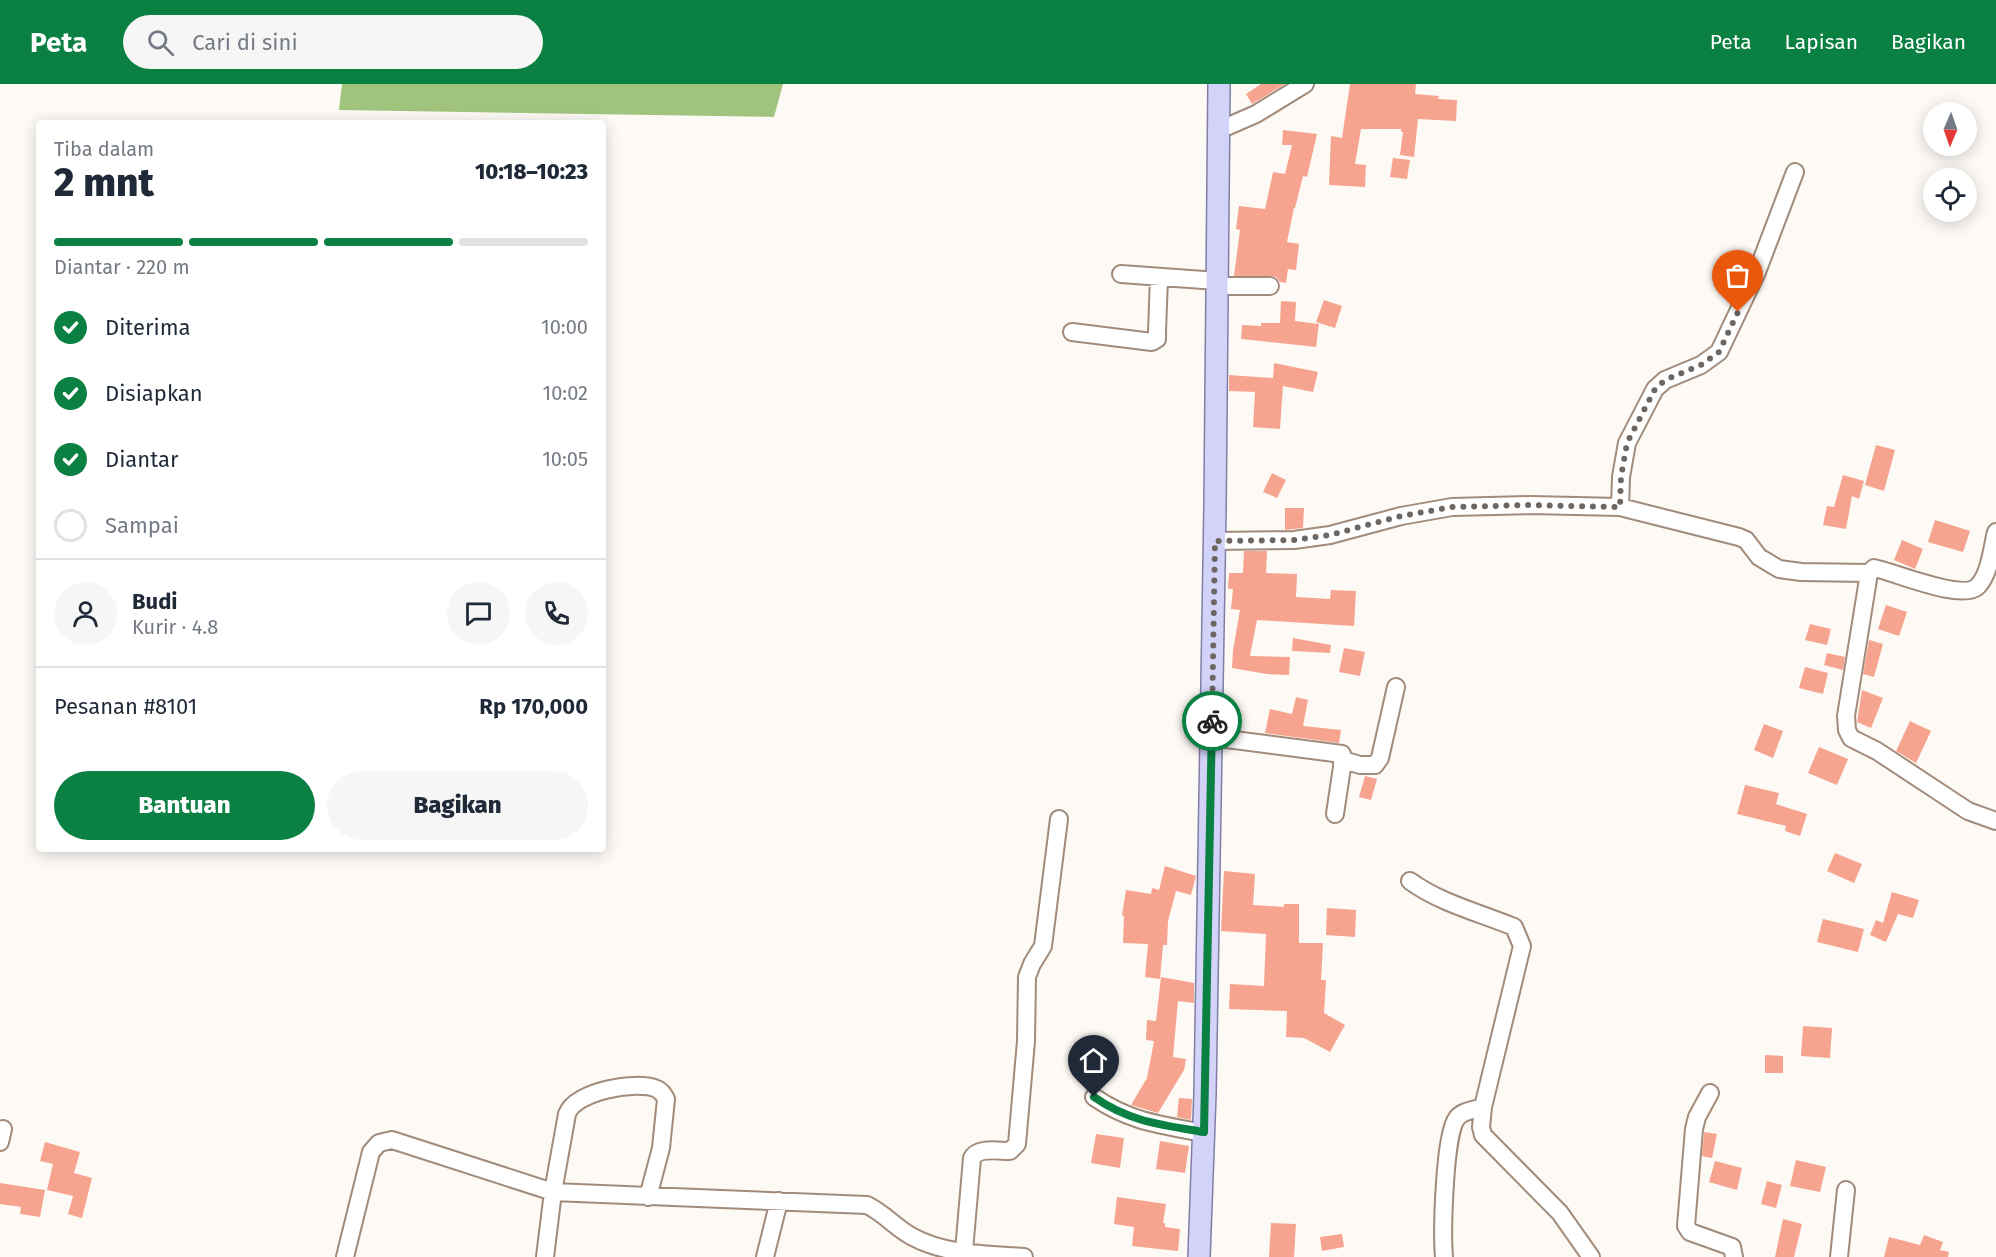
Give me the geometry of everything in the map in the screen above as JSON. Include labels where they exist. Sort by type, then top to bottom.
[{"type":"main road","points":[[1199,1257],[1204,1132],[1215,541],[1219,84]]},
{"type":"street","points":[[1217,131],[1256,114],[1305,84]]},
{"type":"street","points":[[1620,507],[1621,477],[1627,443],[1655,389],[1665,380],[1701,365],[1719,352],[1757,272],[1795,172]]},
{"type":"street","points":[[1121,274],[1270,286]]},
{"type":"street","points":[[1072,332],[1152,342],[1157,339],[1159,277]]},
{"type":"street","points":[[1215,541],[1294,540],[1330,535],[1401,516],[1452,507],[1531,505],[1620,507],[1739,537],[1746,540],[1759,557],[1779,569],[1801,572],[1869,573]]},
{"type":"street","points":[[1996,532],[1988,567],[1981,583],[1976,588],[1956,591],[1874,568],[1869,573],[1846,716],[1847,730],[1851,738],[1877,751],[1968,811],[1996,821]]},
{"type":"street","points":[[1343,760],[1369,766],[1375,765],[1380,758],[1396,687]]},
{"type":"street","points":[[1211,737],[1342,754],[1335,814]]},
{"type":"street","points":[[964,1251],[974,1153],[1010,1151],[1017,1144],[1026,1041],[1027,977],[1043,946],[1059,819]]},
{"type":"street","points":[[1410,881],[1419,888],[1514,927],[1522,946],[1483,1107],[1481,1127],[1483,1135],[1560,1213],[1591,1257]]},
{"type":"street","points":[[545,1257],[553,1192],[569,1109],[581,1098],[606,1090],[639,1087],[657,1088],[663,1094],[666,1099],[661,1148],[648,1197]]},
{"type":"street","points":[[1710,1093],[1697,1116],[1694,1129],[1686,1226],[1690,1232],[1732,1247],[1734,1257]]},
{"type":"street","points":[[1094,1097],[1127,1117],[1204,1132]]},
{"type":"street","points":[[1444,1257],[1443,1205],[1450,1135],[1456,1118],[1463,1113],[1483,1107]]},
{"type":"street","points":[[345,1257],[371,1152],[379,1143],[392,1140],[553,1192],[867,1205],[938,1253],[964,1251],[1024,1257]]},
{"type":"street","points":[[1839,1257],[1846,1190]]},
{"type":"street","points":[[765,1257],[779,1201]]},
{"type":"green space","points":[[342,84],[783,84],[774,117],[339,110]]},
{"type":"building","points":[[1261,84],[1285,84],[1252,104],[1246,94]]},
{"type":"building","points":[[1350,84],[1416,84],[1415,94],[1457,100],[1456,121],[1418,119],[1414,157],[1400,155],[1403,132],[1401,129],[1361,129],[1355,164],[1366,165],[1365,187],[1329,185],[1331,136],[1342,138]]},
{"type":"building","points":[[1283,130],[1317,134],[1307,177],[1303,176],[1294,208],[1287,242],[1299,244],[1296,270],[1288,269],[1286,283],[1271,276],[1234,276],[1240,230],[1236,229],[1239,206],[1265,209],[1273,172],[1285,174],[1292,145],[1282,145]]},
{"type":"building","points":[[1393,158],[1410,160],[1407,179],[1390,177]]},
{"type":"building","points":[[1324,300],[1342,306],[1335,328],[1316,322]]},
{"type":"building","points":[[1281,301],[1296,302],[1295,321],[1319,324],[1316,347],[1241,339],[1242,325],[1261,326],[1261,323],[1280,323]]},
{"type":"building","points":[[1274,363],[1318,372],[1313,392],[1283,386],[1280,429],[1253,427],[1255,392],[1229,391],[1229,375],[1273,378]]},
{"type":"building","points":[[1876,445],[1895,450],[1884,491],[1865,485]]},
{"type":"building","points":[[1272,473],[1286,480],[1277,498],[1263,492]]},
{"type":"building","points":[[1843,475],[1864,481],[1859,499],[1852,496],[1846,529],[1823,525],[1827,506],[1834,507]]},
{"type":"building","points":[[1285,508],[1304,508],[1303,528],[1285,530]]},
{"type":"building","points":[[1935,520],[1970,531],[1963,552],[1928,542]]},
{"type":"building","points":[[1902,540],[1923,549],[1915,569],[1894,560]]},
{"type":"building","points":[[1244,551],[1267,551],[1266,573],[1297,574],[1296,597],[1330,599],[1331,590],[1356,591],[1354,626],[1257,620],[1250,656],[1290,657],[1289,675],[1232,668],[1240,610],[1231,609],[1233,589],[1228,589],[1229,573],[1243,573]]},
{"type":"building","points":[[1886,605],[1907,612],[1899,636],[1878,629]]},
{"type":"building","points":[[1810,624],[1831,629],[1827,645],[1805,640]]},
{"type":"building","points":[[1293,638],[1331,645],[1330,653],[1292,651]]},
{"type":"building","points":[[1869,640],[1883,644],[1874,677],[1863,674]]},
{"type":"building","points":[[1344,648],[1365,652],[1360,676],[1339,672]]},
{"type":"building","points":[[1827,653],[1845,657],[1843,670],[1824,665]]},
{"type":"building","points":[[1805,667],[1828,673],[1823,694],[1799,688]]},
{"type":"building","points":[[1862,690],[1883,698],[1871,728],[1857,722]]},
{"type":"building","points":[[1296,697],[1308,700],[1303,726],[1341,730],[1339,743],[1265,733],[1270,709],[1292,714]]},
{"type":"building","points":[[1910,721],[1931,731],[1916,763],[1896,751]]},
{"type":"building","points":[[1764,724],[1783,731],[1773,758],[1754,750]]},
{"type":"building","points":[[1819,747],[1848,759],[1837,785],[1808,773]]},
{"type":"building","points":[[1365,776],[1377,779],[1371,800],[1359,797]]},
{"type":"building","points":[[1745,785],[1779,793],[1776,804],[1807,814],[1800,836],[1785,831],[1786,826],[1737,814]]},
{"type":"building","points":[[1835,853],[1862,864],[1854,883],[1827,871]]},
{"type":"building","points":[[1165,866],[1196,876],[1191,895],[1176,891],[1168,921],[1167,945],[1163,945],[1160,979],[1145,977],[1148,944],[1123,943],[1124,916],[1122,915],[1126,890],[1151,894],[1152,888],[1159,890]]},
{"type":"building","points":[[1224,871],[1255,874],[1253,905],[1284,907],[1284,904],[1299,904],[1299,943],[1323,943],[1321,980],[1326,980],[1324,1013],[1345,1025],[1330,1052],[1304,1038],[1286,1037],[1287,1011],[1229,1009],[1230,984],[1264,986],[1266,934],[1221,931]]},
{"type":"building","points":[[1892,892],[1919,900],[1913,918],[1898,914],[1886,942],[1870,935],[1876,920],[1883,923]]},
{"type":"building","points":[[1327,908],[1356,910],[1355,937],[1326,935]]},
{"type":"building","points":[[1823,919],[1864,929],[1858,952],[1817,942]]},
{"type":"building","points":[[1161,977],[1194,983],[1194,1003],[1178,1001],[1173,1057],[1186,1059],[1184,1070],[1158,1113],[1131,1105],[1147,1078],[1154,1041],[1146,1040],[1147,1020],[1156,1021]]},
{"type":"building","points":[[1803,1026],[1832,1028],[1830,1058],[1801,1056]]},
{"type":"building","points":[[1765,1055],[1783,1056],[1783,1073],[1765,1073]]},
{"type":"building","points":[[1179,1098],[1192,1099],[1191,1120],[1177,1117]]},
{"type":"building","points":[[1704,1132],[1717,1134],[1712,1158],[1702,1156]]},
{"type":"building","points":[[1096,1134],[1124,1138],[1120,1168],[1091,1163]]},
{"type":"building","points":[[1160,1141],[1189,1146],[1185,1173],[1156,1169]]},
{"type":"building","points":[[45,1142],[80,1152],[74,1173],[92,1178],[82,1218],[68,1214],[73,1196],[47,1190],[53,1164],[40,1161]]},
{"type":"building","points":[[1796,1160],[1826,1167],[1820,1192],[1790,1186]]},
{"type":"building","points":[[1715,1161],[1742,1168],[1737,1190],[1709,1182]]},
{"type":"building","points":[[1767,1181],[1782,1185],[1776,1208],[1761,1204]]},
{"type":"building","points":[[0,1183],[45,1190],[40,1217],[20,1214],[21,1207],[0,1204]]},
{"type":"building","points":[[1117,1197],[1166,1204],[1163,1223],[1165,1227],[1180,1229],[1178,1251],[1132,1246],[1134,1227],[1114,1224]]},
{"type":"building","points":[[1783,1219],[1802,1224],[1794,1257],[1775,1257]]},
{"type":"building","points":[[1271,1223],[1296,1224],[1294,1257],[1269,1257]]},
{"type":"building","points":[[1342,1234],[1344,1247],[1322,1251],[1320,1237]]},
{"type":"building","points":[[1924,1235],[1943,1242],[1940,1250],[1949,1252],[1948,1257],[1884,1257],[1889,1237],[1920,1245]]},
{"type":"way so far","points":[[1212,721],[1215,541],[1294,540],[1330,535],[1401,516],[1452,507],[1531,505],[1620,507],[1621,477],[1627,443],[1655,389],[1665,380],[1701,365],[1719,352],[1738,312]]},
{"type":"route","points":[[1094,1097],[1127,1117],[1204,1132],[1212,721]]}]
